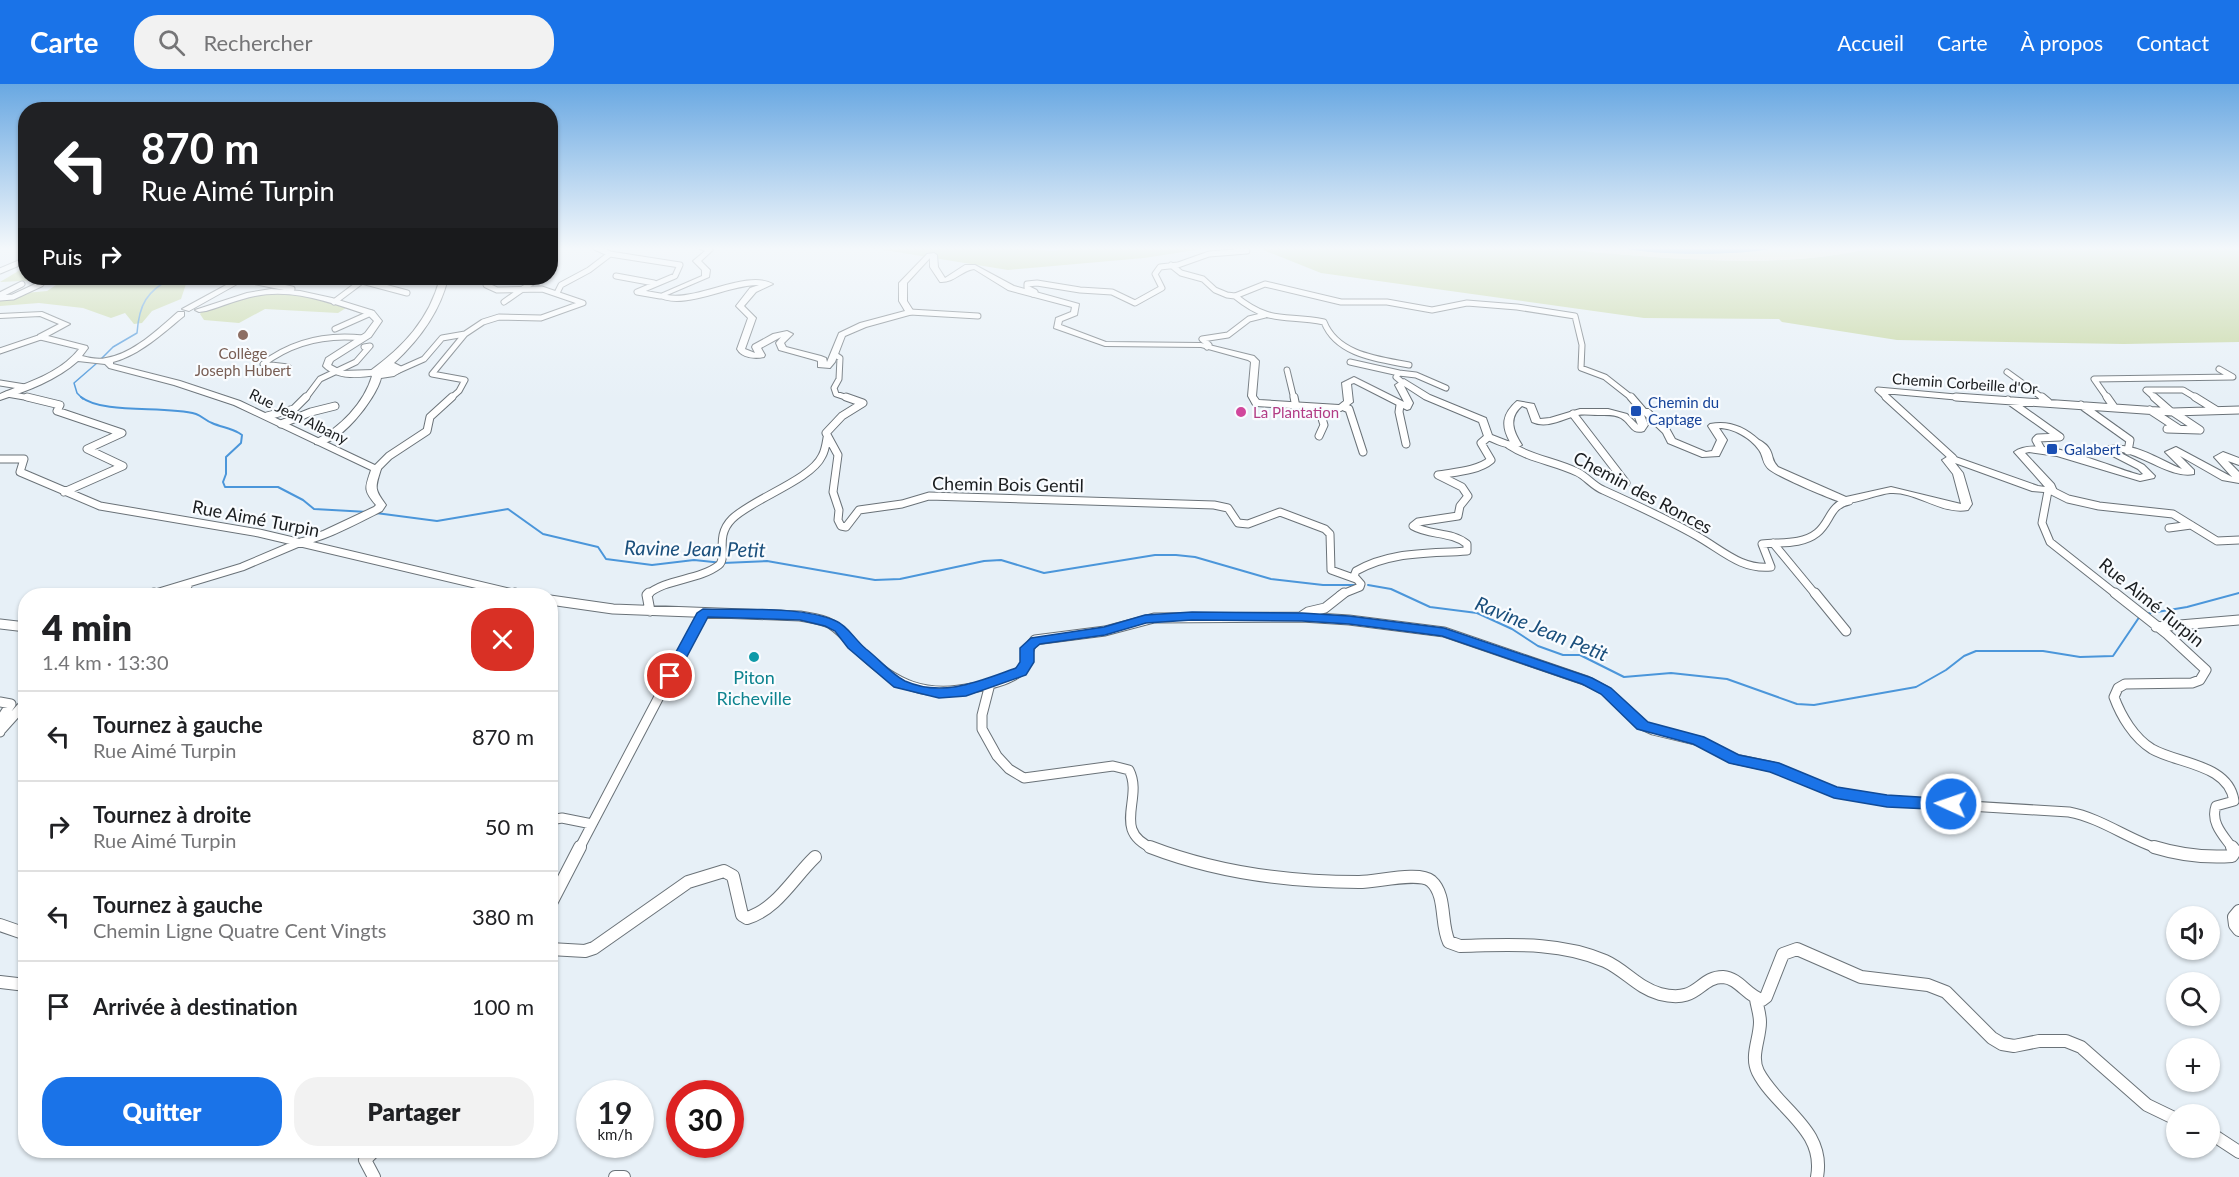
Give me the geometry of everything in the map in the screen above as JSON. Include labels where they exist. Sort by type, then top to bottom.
[{"type":"main road","points":[[319,442],[334,435],[401,351],[439,298]]},
{"type":"street","points":[[103,361],[138,347],[173,321],[210,298]]},
{"type":"street","points":[[192,309],[210,308],[241,298]]},
{"type":"street","points":[[320,298],[371,313],[377,323],[373,331],[327,363],[336,371],[386,370],[417,364],[433,351],[442,338],[465,334]]},
{"type":"street","points":[[334,302],[339,298]]},
{"type":"street","points":[[504,302],[512,298]]},
{"type":"street","points":[[186,588],[373,512],[381,505],[371,493],[376,469],[388,456],[427,431],[430,417],[459,391],[465,380],[432,374],[465,334],[491,318],[541,318],[583,303],[570,298]]},
{"type":"street","points":[[746,298],[740,306],[752,318],[742,351],[758,356],[760,355],[756,347],[787,333],[789,334],[780,343],[786,350],[818,357],[823,360],[821,365],[824,366],[830,365],[842,335],[863,325],[910,312],[978,316]]},
{"type":"street","points":[[903,298],[910,312]]},
{"type":"street","points":[[1048,298],[1076,306],[1074,313],[1059,320],[1057,326],[1094,342],[1114,345],[1208,346],[1255,361],[1252,396],[1256,403],[1349,409],[1363,452]]},
{"type":"street","points":[[1125,298],[1135,303],[1144,298]]},
{"type":"street","points":[[1238,298],[1254,310],[1269,316]]},
{"type":"street","points":[[1324,298],[1341,302],[1387,302],[1432,310],[1467,303],[1517,307],[1575,316],[1575,325],[1582,349],[1581,368],[1596,372],[1608,379],[1636,401],[1643,411],[1650,413],[1667,432],[1671,441],[1705,455],[1716,454],[1722,440],[1713,426],[1724,424],[1736,427],[1764,450],[1767,461],[1774,469],[1849,501]]},
{"type":"street","points":[[334,329],[371,313]]},
{"type":"street","points":[[0,316],[42,314],[66,324],[41,337],[0,351]]},
{"type":"street","points":[[1208,346],[1202,339],[1228,335],[1232,328],[1257,315],[1302,317],[1324,322],[1326,332],[1331,338],[1359,353],[1410,366]]},
{"type":"street","points":[[3,395],[51,376],[77,358],[84,349],[83,346],[41,337]]},
{"type":"street","points":[[288,367],[263,367],[284,351],[314,341],[337,337],[363,338]]},
{"type":"street","points":[[267,416],[294,409],[305,399],[316,383],[356,362],[368,348]]},
{"type":"street","points":[[650,611],[648,595],[655,588],[688,580],[721,563],[721,538],[726,525],[733,518],[811,469],[822,457],[827,430],[842,416],[863,403],[836,394],[834,388],[839,379],[840,358],[834,354]]},
{"type":"street","name":"Rue Jean Albany","points":[[77,358],[103,361],[109,365],[187,386],[237,403],[376,469]]},
{"type":"street","points":[[1350,362],[1401,378],[1427,397],[1483,420],[1488,437]]},
{"type":"street","points":[[2114,407],[2094,380],[2233,377],[2219,369]]},
{"type":"street","points":[[1287,370],[1296,407]]},
{"type":"street","points":[[2007,372],[2049,403]]},
{"type":"street","points":[[1401,378],[1416,375],[1446,388]]},
{"type":"street","points":[[1344,407],[1349,402],[1346,382],[1351,380],[1359,381],[1407,407],[1410,405],[1400,388],[1401,378]]},
{"type":"street","points":[[0,383],[25,387]]},
{"type":"street","name":"Chemin Corbeille d'Or","points":[[1953,458],[1878,390],[2149,410],[2239,410]]},
{"type":"street","points":[[2167,429],[2200,430],[2171,411],[2146,390],[2183,390],[2217,410]]},
{"type":"street","points":[[3,395],[54,402],[60,405],[57,411],[122,433],[87,449],[123,466],[64,492]]},
{"type":"street","points":[[2007,400],[2060,437],[2038,438],[2036,440],[2041,449]]},
{"type":"street","points":[[1400,405],[1399,412],[1406,444]]},
{"type":"street","points":[[1488,437],[1509,445],[1517,445],[1507,429],[1509,417],[1517,405],[1531,406],[1535,420],[1539,422],[1573,414],[1616,413],[1631,421],[1638,430],[1643,425],[1639,415],[1643,411]]},
{"type":"street","points":[[2080,405],[2130,440],[2128,451]]},
{"type":"street","points":[[281,424],[311,412],[335,406]]},
{"type":"street","points":[[1318,408],[1324,425],[1319,436]]},
{"type":"street","points":[[2149,410],[2179,429]]},
{"type":"street","points":[[1573,414],[1626,483]]},
{"type":"street","points":[[1302,617],[1308,612],[1326,608],[1340,595],[1360,587],[1354,576],[1356,571],[1380,559],[1431,552],[1463,552],[1468,549],[1463,540],[1449,534],[1420,530],[1413,526],[1418,522],[1458,516],[1460,506],[1467,499],[1466,491],[1438,474],[1467,470],[1491,460],[1481,443],[1488,437]]},
{"type":"street","name":"Chemin Bois Gentil","points":[[827,438],[835,447],[840,458],[832,489],[841,510],[838,520],[841,526],[846,527],[852,522],[859,510],[902,504],[929,496],[1214,505],[1228,508],[1238,523],[1248,524],[1272,513],[1280,513],[1325,529],[1330,534],[1331,570],[1356,579]]},
{"type":"street","name":"Chemin des Ronces","points":[[1509,445],[1522,454],[1578,472],[1600,489],[1628,500],[1697,536],[1737,562],[1761,568],[1771,567],[1762,544]]},
{"type":"street","points":[[2050,491],[2050,486],[2019,452],[2023,448],[2041,449],[2132,477],[2150,476],[2106,448],[2128,451],[2159,461],[2178,471],[2191,472],[2170,452],[2176,450],[2226,478],[2236,481],[2238,477],[2219,457],[2226,456],[2239,462]]},
{"type":"street","points":[[1762,544],[1809,538],[1819,532],[1829,512],[1842,501],[1891,490],[1964,508],[1967,504],[1961,481],[1947,460],[1953,458],[1988,473],[2050,491],[2068,499],[2099,506],[2173,514],[2217,542],[2239,540]]},
{"type":"street","name":"Rue Aimé Turpin","points":[[0,459],[24,459],[20,472],[100,506],[301,542],[493,588]]},
{"type":"street","name":"Rue Aimé Turpin","points":[[558,601],[613,609],[800,616],[840,628],[853,645],[900,684],[916,690],[939,693],[961,693],[1021,671],[1027,662],[1029,645],[1040,639],[1105,631],[1154,618],[1302,617],[1349,620],[1436,631],[1464,638],[1596,685],[1611,695],[1636,721],[1653,730],[1699,741],[1735,759],[1773,767],[1834,792],[1887,801],[2069,812],[2087,817],[2152,847],[2208,857],[2235,858],[2235,851],[2213,820],[2212,812],[2216,806],[2234,801],[2233,791],[2216,774],[2206,768],[2154,750],[2144,743],[2117,708],[2114,697],[2118,688],[2125,684],[2192,683],[2200,680],[2206,670],[2196,659],[2050,542],[2041,524],[2050,491]]},
{"type":"street","points":[[2169,528],[2192,525]]},
{"type":"street","points":[[1773,543],[1846,631]]},
{"type":"street","points":[[172,588],[213,576]]},
{"type":"street","points":[[558,890],[703,613]]},
{"type":"street","points":[[2156,627],[2239,620]]},
{"type":"street","points":[[0,624],[18,626]]},
{"type":"street","points":[[990,684],[982,715],[982,729],[997,756],[1008,769],[1024,778],[1113,766],[1129,770],[1134,781],[1130,805],[1130,822],[1133,833],[1142,843],[1157,849],[1250,873],[1345,882],[1384,882],[1406,876],[1420,876],[1432,881],[1438,891],[1444,934],[1449,942],[1460,945],[1546,947],[1577,951],[1625,972],[1645,989],[1680,997],[1696,992],[1709,981],[1720,976],[1731,978],[1756,999],[1760,1021],[1754,1059],[1758,1071],[1769,1088],[1808,1131],[1820,1162],[1817,1177]]},
{"type":"street","points":[[0,702],[11,704],[1,719],[0,732]]},
{"type":"street","points":[[0,732],[18,711]]},
{"type":"street","points":[[558,819],[592,824]]},
{"type":"street","points":[[558,949],[585,951],[594,948],[688,882],[724,871],[733,876],[742,915],[747,918],[757,917],[779,897],[801,868],[815,857]]},
{"type":"street","points":[[2239,911],[2234,917],[2235,925],[2239,930]]},
{"type":"street","points":[[0,925],[18,931]]},
{"type":"street","points":[[1756,999],[1766,997],[1783,954],[1789,950],[1806,952],[1861,977],[1928,985],[1946,993],[1992,1038],[2002,1044],[2014,1046],[2039,1041],[2066,1041],[2081,1047],[2146,1105],[2166,1114]]},
{"type":"street","points":[[0,982],[18,984]]},
{"type":"street","points":[[2220,1140],[2239,1152]]},
{"type":"street","points":[[369,1158],[374,1177]]},
{"type":"street","points":[[615,1177],[624,1177]]},
{"type":"green space","points":[[7,298],[181,298],[152,311],[142,323],[134,324],[125,313],[111,318],[83,308],[39,303],[0,306],[0,300]]},
{"type":"green space","points":[[244,298],[311,298],[346,308],[338,313],[265,309],[239,323],[204,320],[200,314],[202,311]]},
{"type":"green space","points":[[1500,298],[2239,298],[2239,342],[2124,344],[1897,340],[1782,322],[1779,319],[1644,318]]},
{"type":"waterway","name":"Ravine Jean Petit","points":[[101,359],[113,347],[137,333],[142,306],[147,298]]},
{"type":"waterway","name":"Ravine Jean Petit","points":[[81,397],[74,383],[97,363]]},
{"type":"waterway","name":"Ravine Jean Petit","points":[[81,397],[91,403],[104,406],[183,411],[196,414],[239,433],[242,435],[241,443],[226,457],[226,474],[223,482],[225,487],[278,487],[303,500],[314,509],[368,512]]},
{"type":"waterway","name":"Ravine Jean Petit","points":[[376,513],[437,521],[508,509],[543,534],[598,547],[606,559],[652,565],[694,560],[723,563],[767,561],[875,580],[900,579],[984,561],[1001,560],[1044,573],[1155,555],[1176,555],[1195,557],[1271,579],[1323,585],[1356,585]]},
{"type":"waterway","name":"Ravine Jean Petit","points":[[1368,585],[1391,589],[1430,607],[1477,613],[1512,629],[1538,646],[1563,655],[1580,655],[1624,677],[1671,673],[1727,679],[1797,704],[1814,705],[1916,687],[1946,670],[1964,656],[1976,651],[2043,651],[2080,657],[2113,656],[2140,616]]},
{"type":"waterway","name":"Ravine Jean Petit","points":[[2145,614],[2187,607],[2239,593]]},
{"type":"place","name":"Collège Joseph Hubert","points":[[243,335]]},
{"type":"place","name":"Chemin du Captage","points":[[1636,411]]},
{"type":"place","name":"La Plantation","points":[[1241,412]]},
{"type":"place","name":"Galabert","points":[[2052,449]]},
{"type":"place","name":"Piton Richeville","points":[[754,657]]},
{"type":"route","points":[[670,676],[703,613],[815,618],[840,628],[853,645],[900,684],[916,690],[939,693],[961,693],[1014,675],[1025,668],[1027,648],[1035,640],[1105,631],[1154,618],[1302,617],[1349,620],[1444,632],[1587,681],[1606,691],[1636,721],[1653,730],[1699,741],[1735,759],[1773,767],[1834,792],[1887,801],[1951,804]]}]
